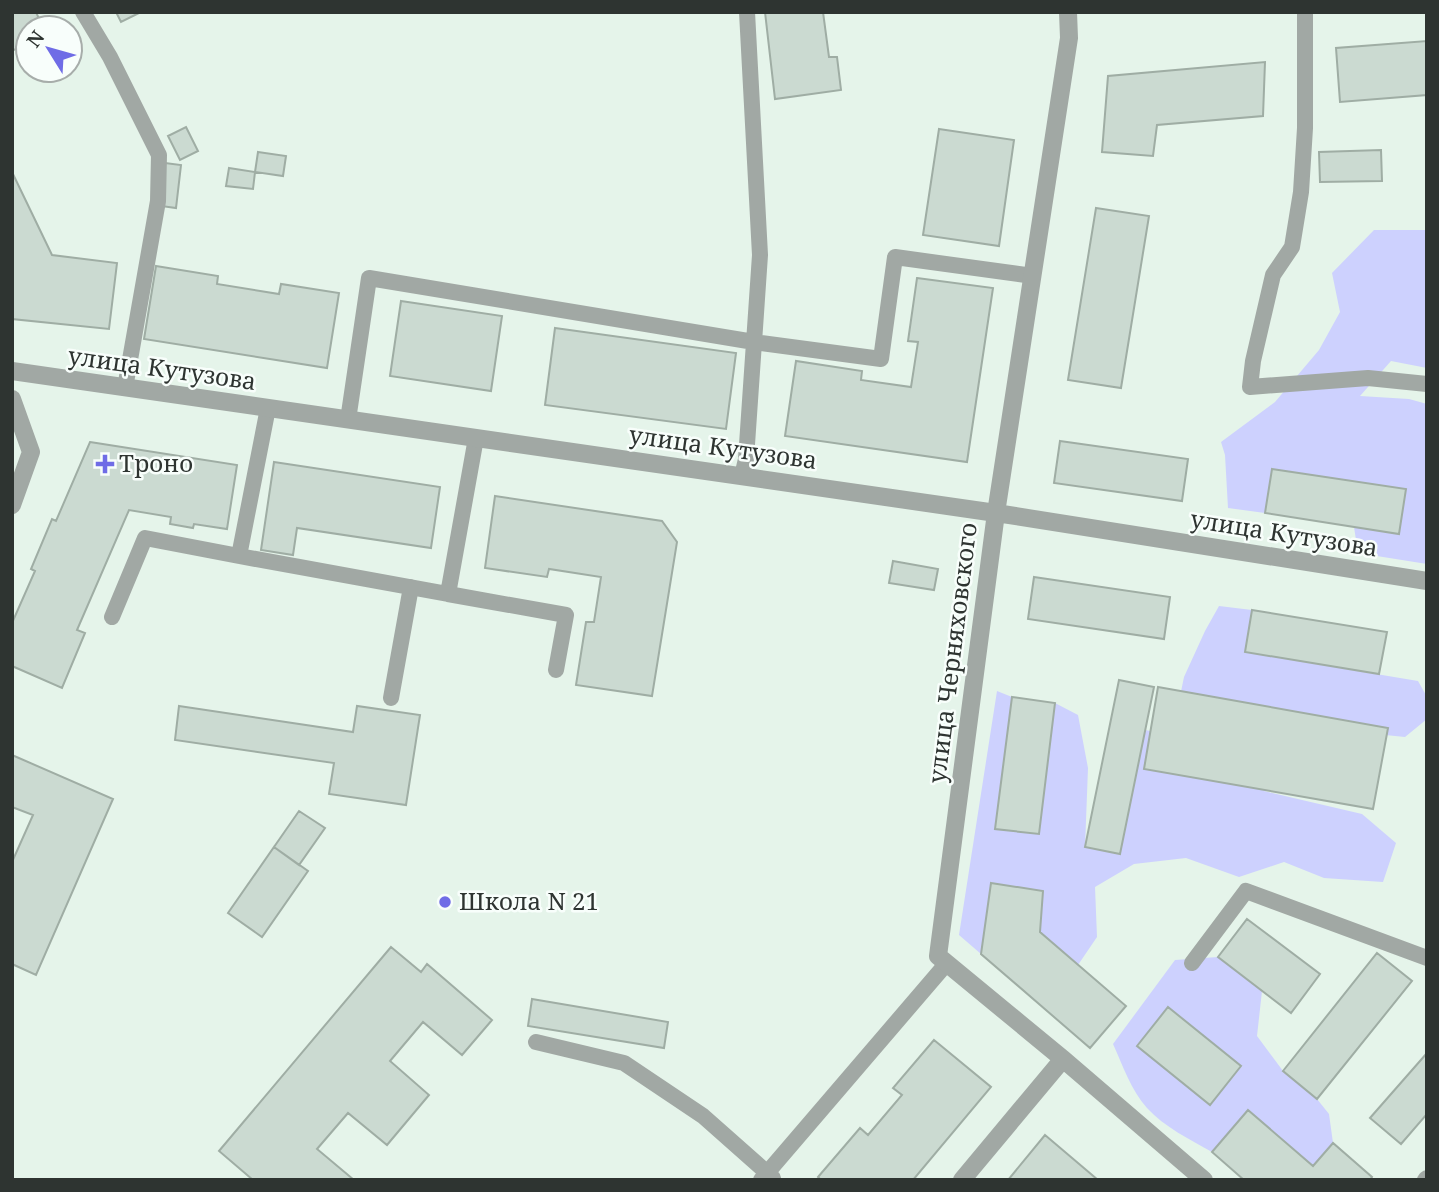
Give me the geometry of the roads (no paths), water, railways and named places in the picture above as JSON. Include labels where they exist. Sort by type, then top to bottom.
[{"type":"street","name":"улица Черняховского","points":[[947,964],[938,956],[996,513],[1069,38],[1068,12]]},
{"type":"street","name":"улица Кутузова","points":[[12,371],[996,513],[1427,581]]},
{"type":"street","points":[[12,399],[31,452],[12,505]]},
{"type":"street","points":[[947,964],[1205,1180]]},
{"type":"street","points":[[962,1180],[1063,1059]]},
{"type":"lane","points":[[83,12],[110,57],[159,155],[158,201],[125,388]]},
{"type":"lane","points":[[742,476],[746,458],[760,254],[747,12]]},
{"type":"lane","points":[[1305,12],[1305,128],[1301,192],[1292,247],[1273,275],[1253,361],[1250,387],[1368,378],[1427,384]]},
{"type":"lane","points":[[348,420],[369,278],[881,359],[895,257],[1033,276]]},
{"type":"lane","points":[[239,556],[268,408]]},
{"type":"lane","points":[[448,594],[476,438]]},
{"type":"lane","points":[[112,617],[145,538],[566,615],[556,670]]},
{"type":"lane","points":[[391,698],[411,587]]},
{"type":"lane","points":[[1192,964],[1245,891],[1427,958]]},
{"type":"lane","points":[[536,1042],[624,1063],[703,1116],[767,1177],[947,964]]},
{"type":"place","name":"Троно","points":[[105,464]]},
{"type":"place","name":"Школа N 21","points":[[445,902]]}]
